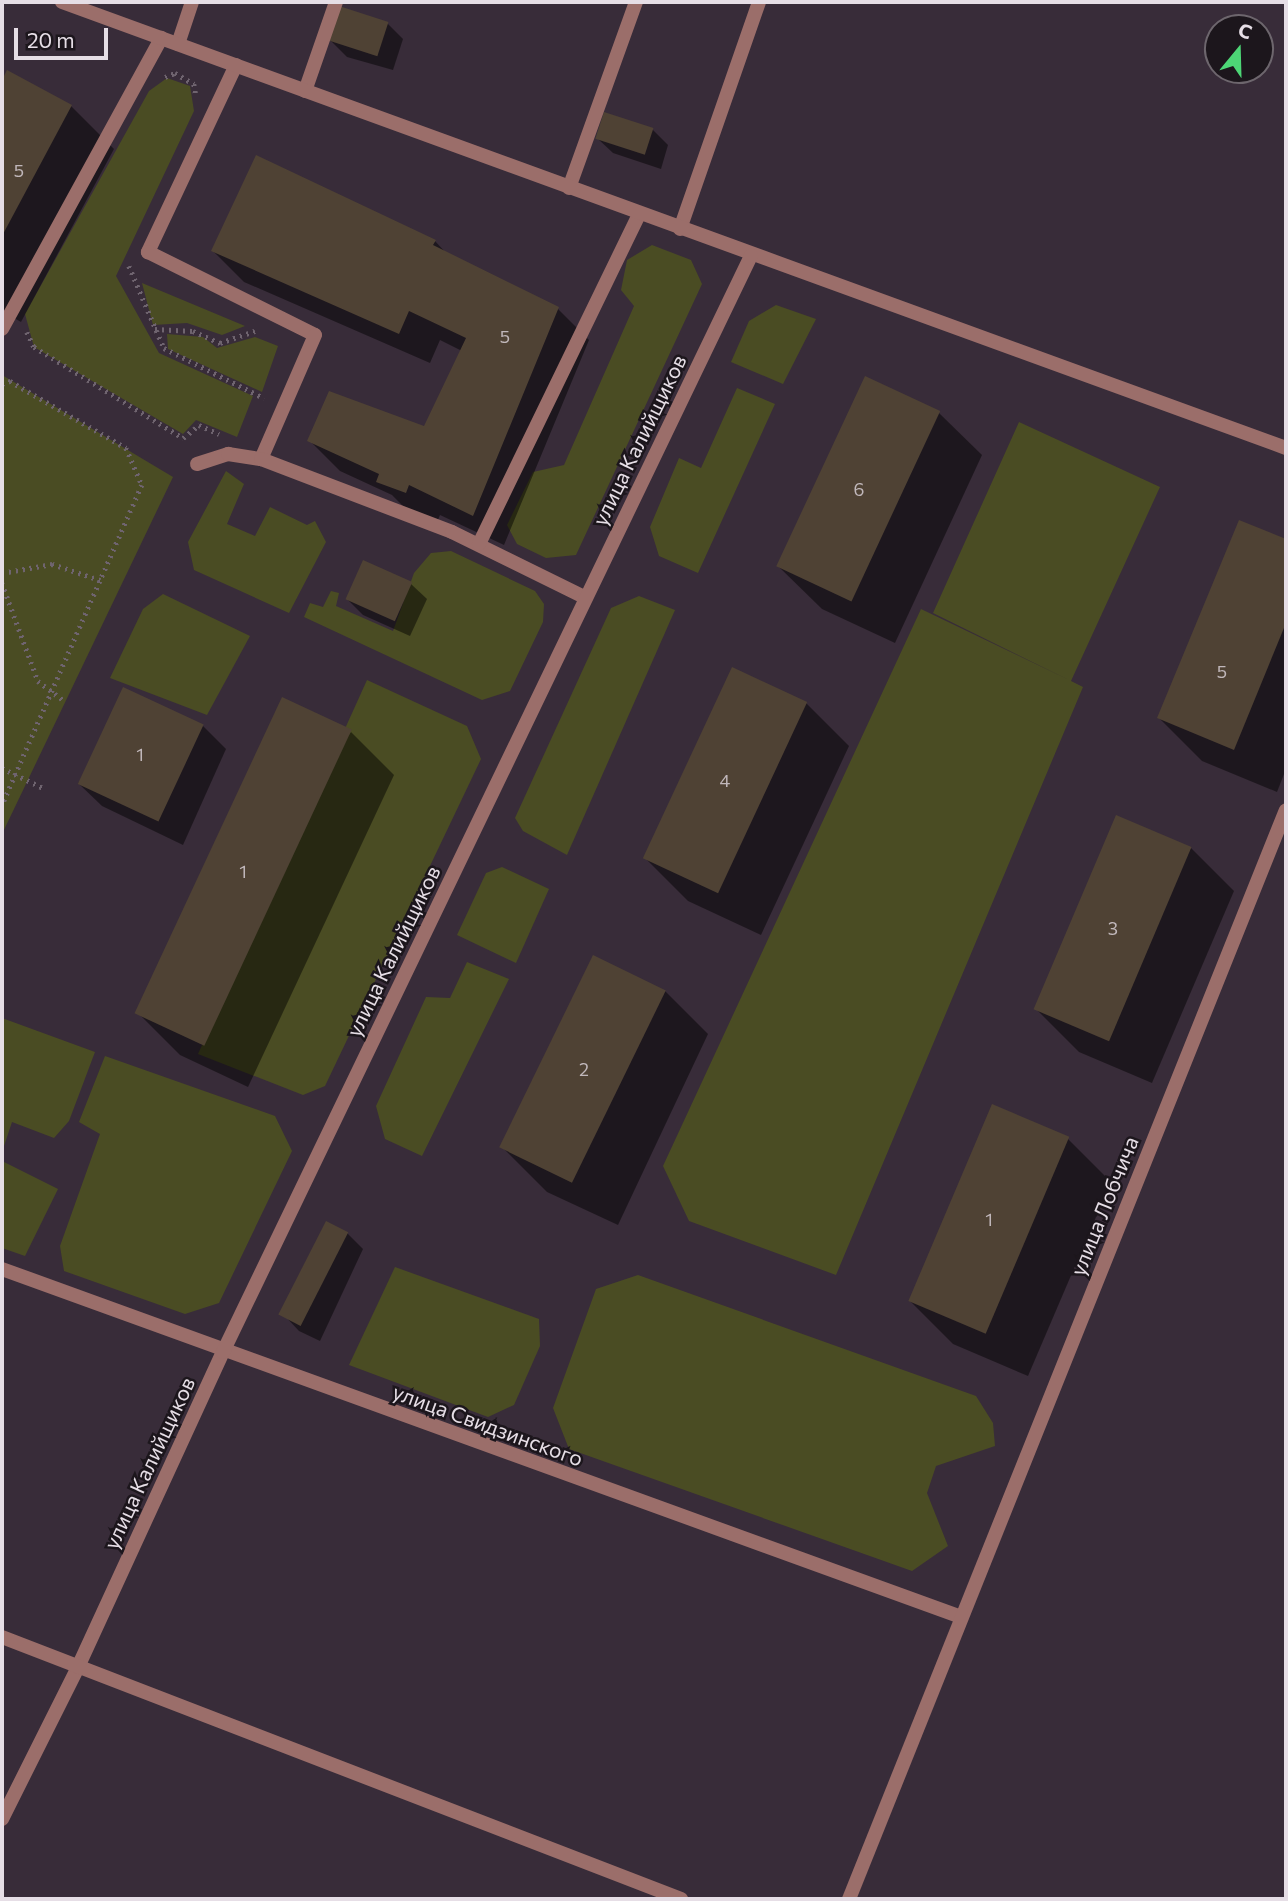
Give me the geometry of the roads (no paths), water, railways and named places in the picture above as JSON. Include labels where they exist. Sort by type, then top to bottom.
[{"type":"street","points":[[62,2],[751,256],[1286,448]]},
{"type":"street","points":[[178,44],[192,2]]},
{"type":"street","points":[[306,91],[337,2]]},
{"type":"street","points":[[569,188],[636,2]]},
{"type":"street","points":[[680,229],[759,2]]},
{"type":"street","points":[[2,329],[161,38]]},
{"type":"street","points":[[236,65],[148,252],[315,335],[261,459]]},
{"type":"street","points":[[479,544],[639,214]]},
{"type":"street","name":"улица Калийщиков","points":[[2,1818],[78,1667],[223,1352],[751,256]]},
{"type":"street","points":[[197,464],[228,454],[261,459],[479,544],[586,598]]},
{"type":"street","name":"улица Лобчича","points":[[849,1899],[1286,810]]},
{"type":"street","name":"улица Свидзинского","points":[[2,1269],[223,1352],[961,1617]]},
{"type":"street","points":[[2,1637],[681,1899]]}]
